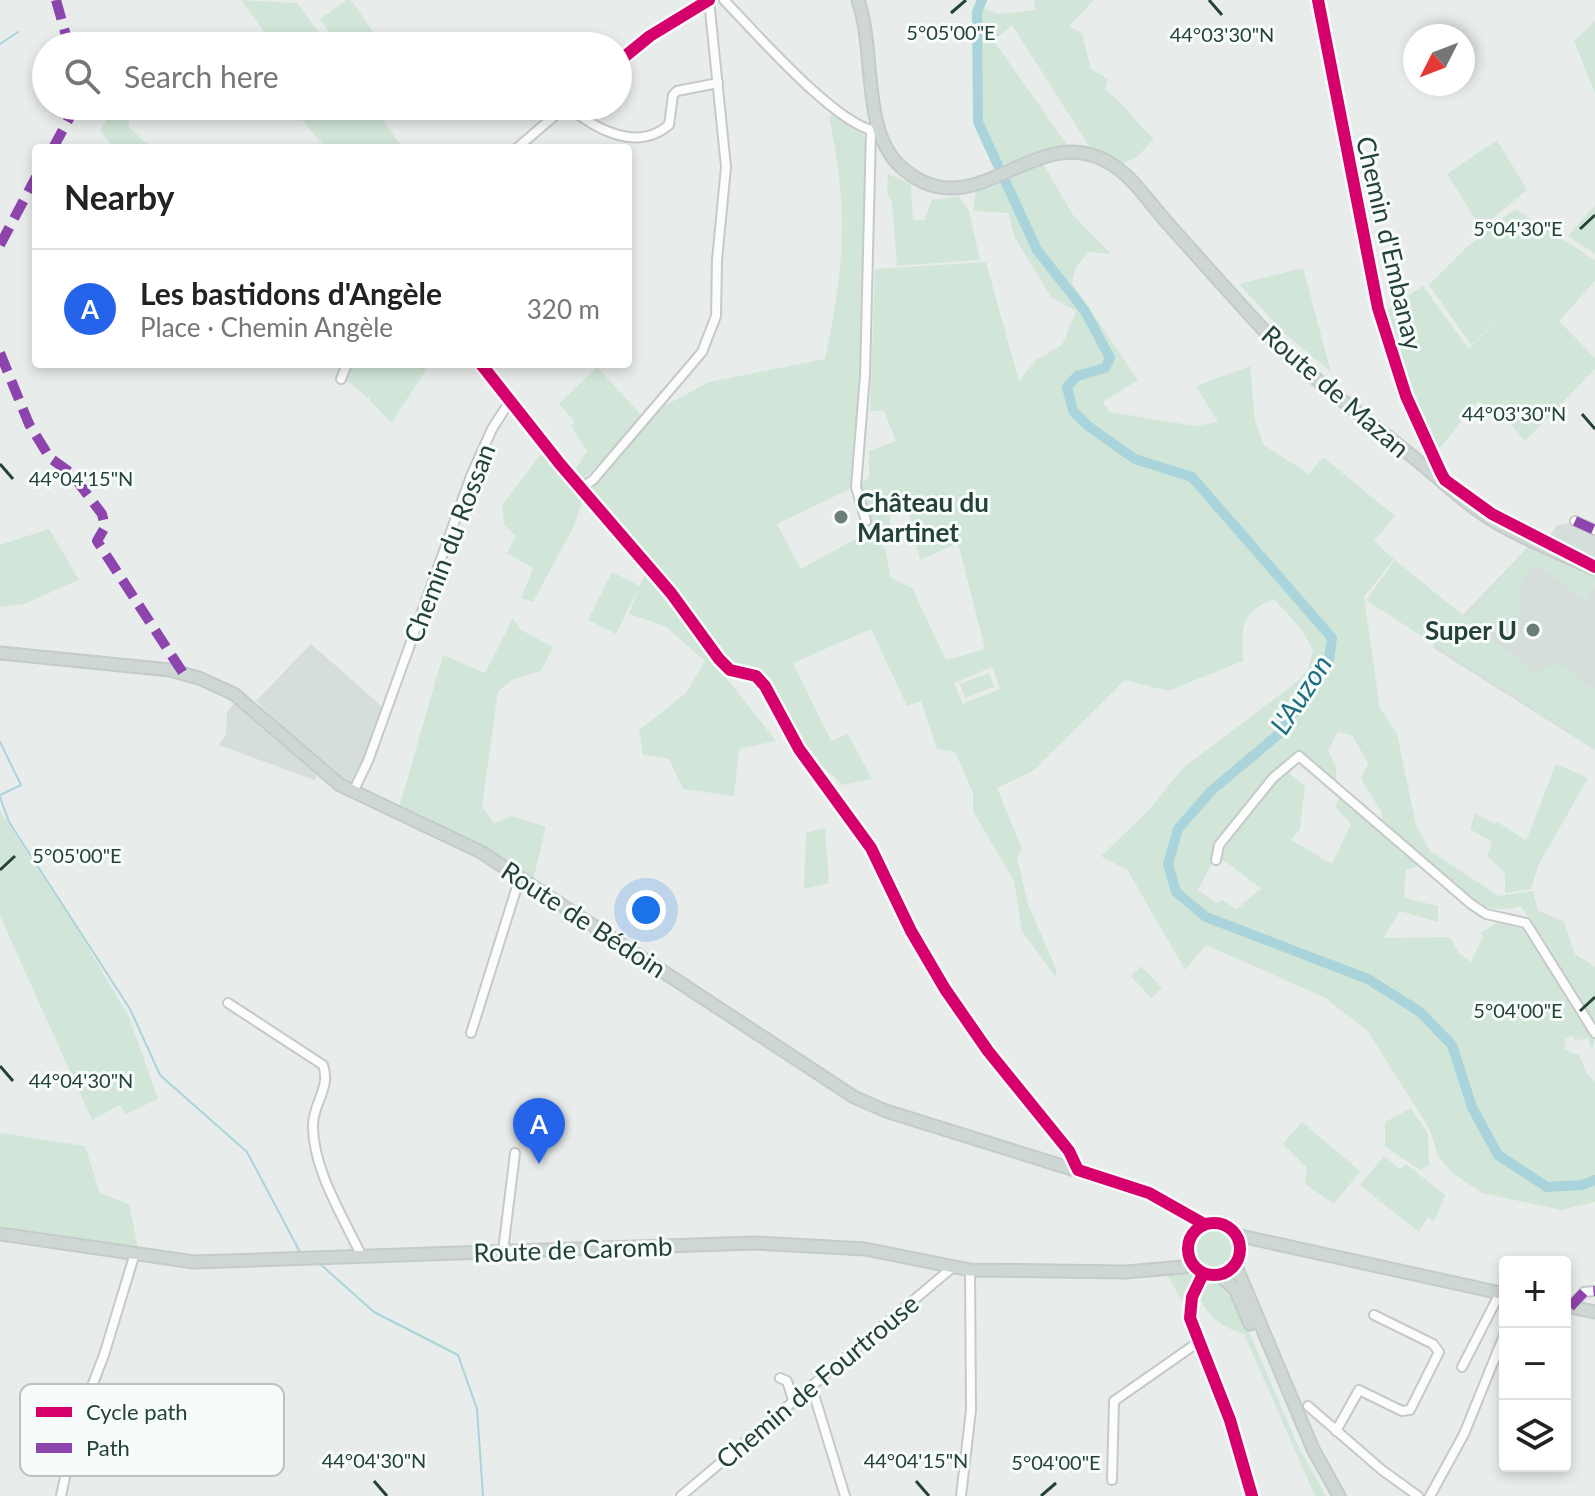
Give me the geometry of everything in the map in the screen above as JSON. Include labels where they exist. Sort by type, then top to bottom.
[{"type":"main road","name":"Route de Mazan","points":[[858,0],[869,50],[876,129],[895,161],[919,179],[949,188],[981,184],[1048,154],[1087,154],[1116,167],[1280,346],[1495,522],[1595,569]]},
{"type":"main road","name":"Route de Mazan","points":[[876,129],[913,168],[950,183],[981,184]]},
{"type":"main road","name":"Route de Bédoin","points":[[0,653],[150,667],[199,678],[250,705],[328,778],[451,835],[864,1102],[1149,1193],[1204,1224]]},
{"type":"main road","points":[[1170,1204],[1192,1234]]},
{"type":"main road","points":[[1331,1496],[1311,1461],[1235,1289],[1219,1275],[1198,1270],[1187,1251],[1192,1234],[1204,1224],[1225,1225],[1236,1235],[1499,1293]]},
{"type":"main road","name":"Route de Caromb","points":[[0,1234],[194,1262],[780,1243],[865,1249],[970,1270],[1198,1270]]},
{"type":"main road","points":[[1236,1235],[1238,1259],[1313,1449],[1339,1496]]},
{"type":"main road","points":[[1219,1275],[1254,1247],[1278,1244]]},
{"type":"main road","points":[[1146,1270],[1187,1251]]},
{"type":"main road","points":[[1574,1305],[1595,1312]]},
{"type":"street","points":[[724,0],[812,90],[876,129],[865,375],[856,487],[866,521]]},
{"type":"street","name":"Chemin d'Embanay","points":[[1318,0],[1378,308],[1406,396],[1449,486]]},
{"type":"street","points":[[581,488],[593,480],[702,352],[716,316],[717,260],[726,167],[709,2],[650,36],[632,51]]},
{"type":"street","points":[[592,120],[623,138],[641,139],[669,125],[673,95],[677,91],[718,83]]},
{"type":"street","points":[[522,144],[550,120]]},
{"type":"street","points":[[341,379],[345,368]]},
{"type":"street","points":[[484,368],[510,401]]},
{"type":"street","name":"Chemin du Rossan","points":[[353,792],[378,734],[471,476],[492,429],[510,401],[671,593],[719,659],[730,670],[756,676],[765,686],[804,756],[871,848],[911,931],[945,989],[988,1051],[1069,1151],[1078,1170]]},
{"type":"street","points":[[1417,460],[1425,447],[1425,438]]},
{"type":"street","points":[[1417,460],[1431,450]]},
{"type":"street","points":[[1575,521],[1595,530]]},
{"type":"street","points":[[1216,860],[1219,845],[1273,778],[1299,756],[1471,904],[1486,914],[1526,923],[1595,1033]]},
{"type":"street","points":[[471,1033],[520,877]]},
{"type":"street","points":[[228,1003],[323,1065],[326,1083],[313,1123],[317,1146],[331,1189],[362,1257]]},
{"type":"street","points":[[503,1251],[515,1153]]},
{"type":"street","points":[[93,1384],[135,1253]]},
{"type":"street","name":"Chemin de Fourtrouse","points":[[681,1496],[953,1267]]},
{"type":"street","points":[[961,1496],[971,1410],[970,1270]]},
{"type":"street","points":[[1198,1270],[1189,1308],[1230,1420],[1252,1496]]},
{"type":"street","points":[[1574,1305],[1595,1291]]},
{"type":"street","points":[[1462,1367],[1499,1301]]},
{"type":"street","points":[[1336,1431],[1359,1390],[1402,1411],[1410,1410],[1439,1352],[1433,1344],[1374,1315]]},
{"type":"street","points":[[1112,1480],[1114,1401],[1200,1341]]},
{"type":"street","points":[[1430,1496],[1464,1434],[1499,1348]]},
{"type":"street","points":[[780,1378],[787,1381],[794,1403]]},
{"type":"street","points":[[812,1388],[845,1496]]},
{"type":"street","points":[[1308,1406],[1418,1496]]},
{"type":"street","points":[[61,1496],[65,1476]]},
{"type":"shaded area","points":[[1570,523],[1595,535],[1595,564],[1546,542],[1557,525]]},
{"type":"shaded area","points":[[1530,545],[1595,577],[1595,750],[1432,647]]},
{"type":"shaded area","points":[[311,644],[385,709],[352,783],[336,776],[302,747],[256,701]]},
{"type":"shaded area","points":[[236,701],[317,776],[314,780],[219,745],[226,734],[227,712]]},
{"type":"green space","points":[[241,0],[297,3],[319,32],[264,32]]},
{"type":"green space","points":[[351,0],[373,32],[329,32],[320,19]]},
{"type":"green space","points":[[1034,0],[1094,0],[1069,26],[1082,33],[1091,69],[1108,79],[1105,90],[1154,139],[1138,156],[1124,163],[1089,146],[1012,25],[994,41],[1067,145],[1000,165],[982,121],[980,12],[982,8],[1000,14],[1036,10]]},
{"type":"green space","points":[[1595,21],[1595,93],[1574,41]]},
{"type":"green space","points":[[836,110],[858,126],[866,141],[864,268],[854,479],[852,488],[777,524],[801,569],[868,532],[885,549],[891,578],[912,588],[946,660],[985,649],[958,543],[920,560],[909,513],[889,516],[893,542],[887,545],[871,526],[871,511],[858,485],[869,478],[869,451],[896,441],[884,411],[870,411],[875,269],[986,262],[1019,381],[1036,360],[1062,345],[1076,311],[1051,297],[1015,238],[1008,213],[973,211],[976,190],[992,187],[1043,164],[1073,215],[1111,254],[1089,252],[1076,267],[1072,283],[1138,380],[1103,402],[1110,412],[1195,426],[1218,422],[1196,386],[1250,366],[1255,421],[1264,445],[1309,474],[1323,457],[1395,516],[1374,541],[1394,559],[1364,597],[1380,708],[1397,734],[1416,825],[1430,851],[1499,896],[1533,891],[1538,911],[1564,921],[1575,954],[1595,967],[1595,1026],[1521,906],[1506,909],[1481,905],[1458,891],[1426,863],[1406,870],[1404,898],[1438,906],[1438,922],[1400,911],[1383,938],[1450,937],[1458,952],[1471,962],[1483,937],[1480,933],[1500,921],[1523,926],[1533,936],[1595,1037],[1592,1049],[1588,1039],[1575,1040],[1573,1035],[1566,1039],[1564,1050],[1579,1055],[1588,1075],[1595,1081],[1595,1202],[1561,1210],[1482,1193],[1452,1173],[1438,1156],[1430,1130],[1367,1030],[1324,997],[1206,945],[1185,970],[1128,871],[1101,856],[1147,812],[1184,767],[1298,681],[1308,669],[1313,650],[1301,629],[1274,599],[1254,610],[1245,622],[1243,661],[1168,691],[1125,680],[1033,771],[997,788],[1022,849],[1017,858],[1028,904],[1056,969],[1057,979],[1022,931],[1014,881],[973,811],[973,793],[955,752],[937,749],[921,701],[907,706],[871,629],[793,663],[831,741],[848,734],[872,779],[842,785],[805,749],[760,673],[727,661],[656,567],[593,500],[590,491],[664,406],[709,382],[825,359],[842,238],[839,181],[829,118]],"holes":[[[992,667],[1000,689],[963,704],[954,683]],[[1338,732],[1352,735],[1368,763],[1361,779],[1382,813],[1382,831],[1342,793],[1335,807],[1351,824],[1332,864],[1291,840],[1300,829],[1305,786],[1284,769],[1220,846],[1218,856],[1261,888],[1237,909],[1222,900],[1216,903],[1198,890],[1214,859],[1217,843],[1290,758],[1300,754],[1336,783],[1336,767],[1328,750]]]},
{"type":"green space","points":[[107,120],[129,120],[129,127],[147,144],[110,144],[100,130]]},
{"type":"green space","points":[[302,120],[382,120],[400,144],[323,144]]},
{"type":"green space","points":[[1497,140],[1527,190],[1481,228],[1447,174]]},
{"type":"green space","points":[[888,174],[911,184],[913,220],[924,220],[932,200],[959,196],[969,211],[980,260],[897,266],[892,202],[887,192]]},
{"type":"green space","points":[[1595,205],[1595,254],[1568,236]]},
{"type":"green space","points":[[1515,209],[1595,260],[1595,281],[1559,321],[1595,358],[1595,369],[1525,441],[1497,407],[1493,405],[1488,410],[1478,401],[1435,454],[1382,313],[1423,286],[1469,349],[1500,318],[1471,345],[1429,285],[1466,248]]},
{"type":"green space","points":[[1303,268],[1331,372],[1284,333],[1239,284]]},
{"type":"green space","points":[[350,368],[427,368],[391,423],[369,399],[371,394],[368,398],[344,378]]},
{"type":"green space","points":[[598,368],[643,417],[581,482],[573,474],[587,451],[571,426],[575,422],[559,404]]},
{"type":"green space","points":[[542,453],[584,497],[573,528],[533,602],[521,598],[533,568],[507,553],[516,536],[504,525],[502,505]]},
{"type":"green space","points":[[49,529],[79,580],[24,604],[0,607],[0,545]]},
{"type":"green space","points":[[1530,547],[1595,578],[1595,587],[1585,600],[1536,563],[1519,586],[1518,605],[1524,609],[1507,629],[1500,626],[1490,637],[1535,673],[1557,662],[1595,690],[1595,749],[1366,600],[1395,560],[1464,616]]},
{"type":"green space","points":[[612,572],[640,586],[645,575],[776,741],[739,749],[734,796],[683,789],[669,759],[643,755],[639,730],[686,693],[705,661],[665,626],[629,614],[638,589],[616,634],[588,620]]},
{"type":"green space","points":[[513,618],[521,630],[553,647],[541,671],[512,680],[498,691],[482,807],[494,823],[511,816],[546,827],[533,880],[399,808],[443,655],[485,673]]},
{"type":"green space","points":[[989,673],[994,687],[965,698],[960,684]]},
{"type":"green space","points":[[1556,764],[1588,778],[1538,866],[1531,889],[1505,893],[1505,873],[1487,856],[1492,842],[1470,829],[1475,813],[1495,824],[1498,822],[1526,841]]},
{"type":"green space","points":[[0,811],[74,924],[129,1017],[158,1099],[126,1114],[120,1105],[92,1120],[0,916]]},
{"type":"green space","points":[[825,828],[829,883],[804,889],[806,833]]},
{"type":"green space","points":[[1141,966],[1162,988],[1151,998],[1131,976]]},
{"type":"green space","points":[[1411,1108],[1428,1134],[1429,1165],[1420,1170],[1385,1146],[1385,1122]]},
{"type":"green space","points":[[1302,1122],[1360,1171],[1334,1204],[1305,1184],[1307,1168],[1283,1144]]},
{"type":"green space","points":[[0,1133],[85,1146],[100,1193],[129,1204],[138,1247],[0,1226]]},
{"type":"green space","points":[[1384,1156],[1400,1169],[1406,1164],[1445,1195],[1434,1222],[1428,1217],[1419,1232],[1360,1185]]},
{"type":"green space","points":[[1214,1227],[1230,1233],[1236,1249],[1230,1265],[1214,1271],[1198,1265],[1192,1249],[1198,1233]]},
{"type":"green space","points":[[1186,1270],[1193,1274],[1195,1281],[1185,1306],[1166,1273]]},
{"type":"green space","points":[[1208,1284],[1219,1284],[1233,1294],[1298,1446],[1326,1496],[1315,1496],[1244,1334],[1216,1320],[1205,1308],[1199,1294]]},
{"type":"waterway","name":"L'Auzon","points":[[982,0],[977,12],[978,122],[1037,250],[1085,311],[1110,358],[1105,368],[1077,376],[1067,387],[1073,411],[1088,426],[1135,459],[1192,477],[1332,638],[1329,660],[1279,734],[1211,791],[1178,829],[1168,864],[1176,892],[1206,917],[1368,979],[1420,1012],[1452,1045],[1472,1107],[1498,1155],[1547,1187],[1582,1185],[1595,1180]]},
{"type":"waterway","points":[[0,44],[18,32]]},
{"type":"waterway","points":[[0,742],[21,785],[0,795]]},
{"type":"waterway","points":[[0,797],[9,822],[130,1009],[160,1075],[247,1152],[301,1254]]},
{"type":"waterway","points":[[305,1263],[319,1263],[374,1312],[458,1355],[477,1409],[483,1496]]},
{"type":"marked path","points":[[56,0],[65,32]]},
{"type":"marked path","points":[[55,144],[68,120]]},
{"type":"marked path","points":[[0,245],[32,185]]},
{"type":"marked path","points":[[0,353],[29,424],[50,458],[71,473],[102,514],[105,527],[97,541],[183,673]]},
{"type":"marked path","points":[[1575,521],[1595,530]]},
{"type":"marked path","points":[[1571,1306],[1584,1292],[1595,1291]]},
{"type":"cycle path","points":[[632,51],[709,0]]},
{"type":"cycle path","points":[[1318,0],[1378,308],[1406,396],[1441,473],[1445,480],[1492,514],[1595,567]]},
{"type":"cycle path","points":[[484,368],[560,464],[671,593],[719,659],[730,670],[756,676],[765,686],[799,749],[871,848],[911,931],[945,989],[988,1051],[1069,1151],[1078,1170],[1149,1193],[1204,1224]]},
{"type":"cycle path","points":[[1214,1223],[1233,1230],[1240,1249],[1233,1268],[1214,1275],[1195,1268],[1188,1249],[1195,1230],[1214,1223]]},
{"type":"cycle path","points":[[1203,1274],[1192,1297],[1190,1318],[1230,1420],[1252,1496]]},
{"type":"place","name":"Château du Martinet","points":[[841,517]]},
{"type":"place","name":"Super U","points":[[1533,630]]},
{"type":"place","name":"Les bastidons d'Angèle","points":[[539,1164]]}]
